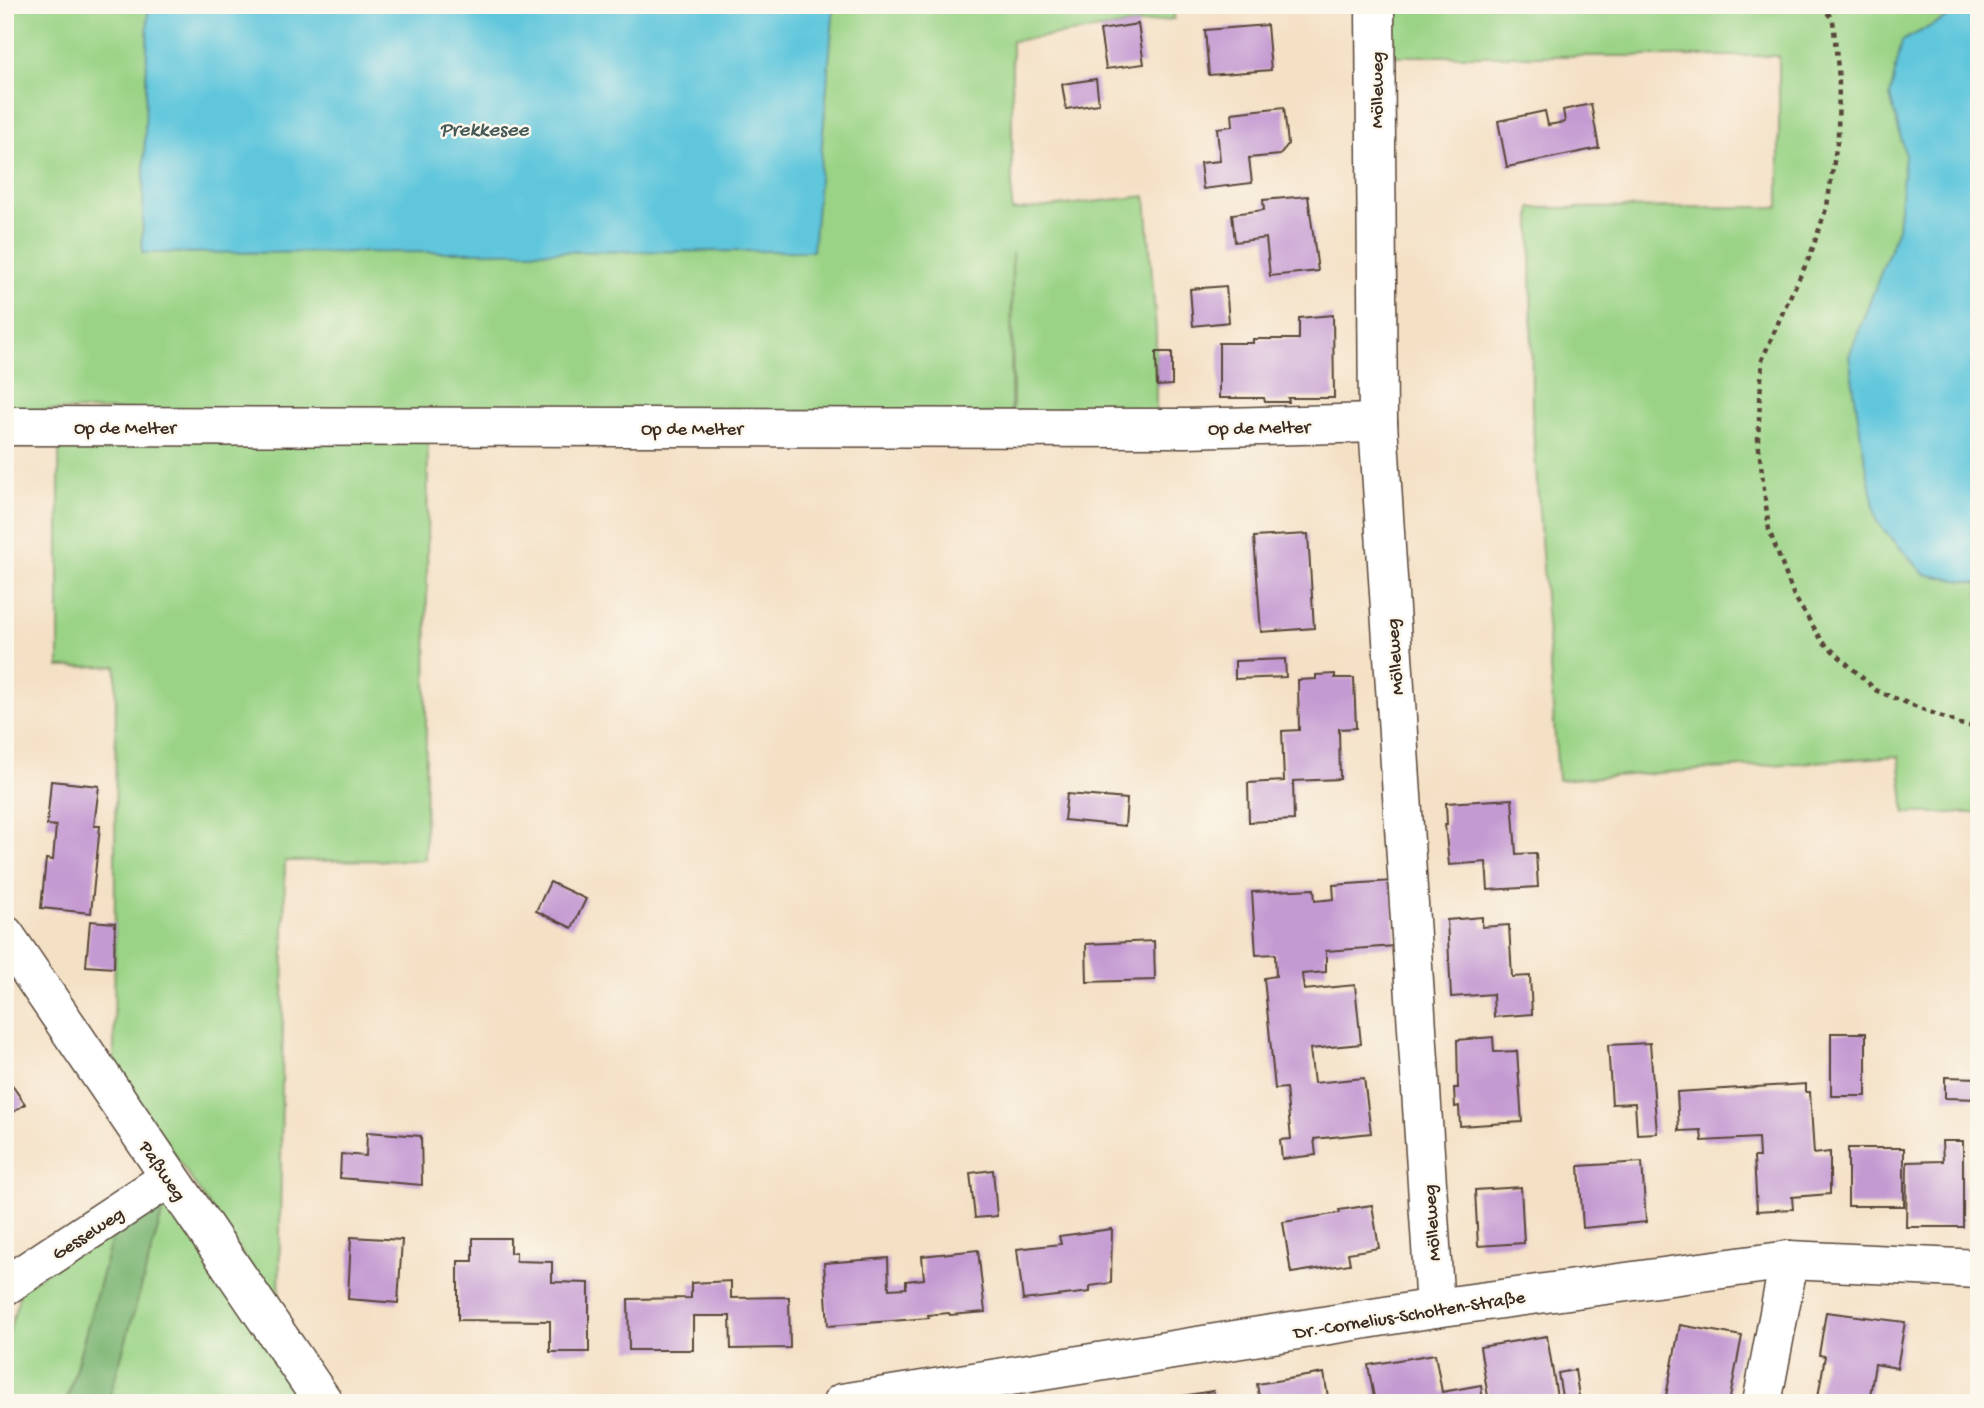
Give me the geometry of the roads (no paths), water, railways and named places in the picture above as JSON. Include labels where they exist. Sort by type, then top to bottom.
[{"type":"street","name":"Mölleweg","points":[[1375,5],[1378,424],[1435,1308]]},
{"type":"street","name":"Op de Melter","points":[[5,426],[1186,428],[1378,424]]},
{"type":"street","name":"Paßweg","points":[[5,935],[324,1403]]},
{"type":"street","name":"Gesseweg","points":[[5,1286],[169,1178]]},
{"type":"street","name":"Dr.-Cornelius-Scholten-Straße","points":[[842,1403],[1435,1308],[1789,1260],[1979,1269]]},
{"type":"street","points":[[1762,1403],[1789,1260]]},
{"type":"water","name":"Prekkesee","points":[[148,5],[834,5],[813,251],[142,253]]},
{"type":"water","points":[[1971,5],[1979,5],[1979,584],[1924,574],[1877,522],[1849,356],[1898,228],[1905,154],[1890,96],[1902,41]]}]
